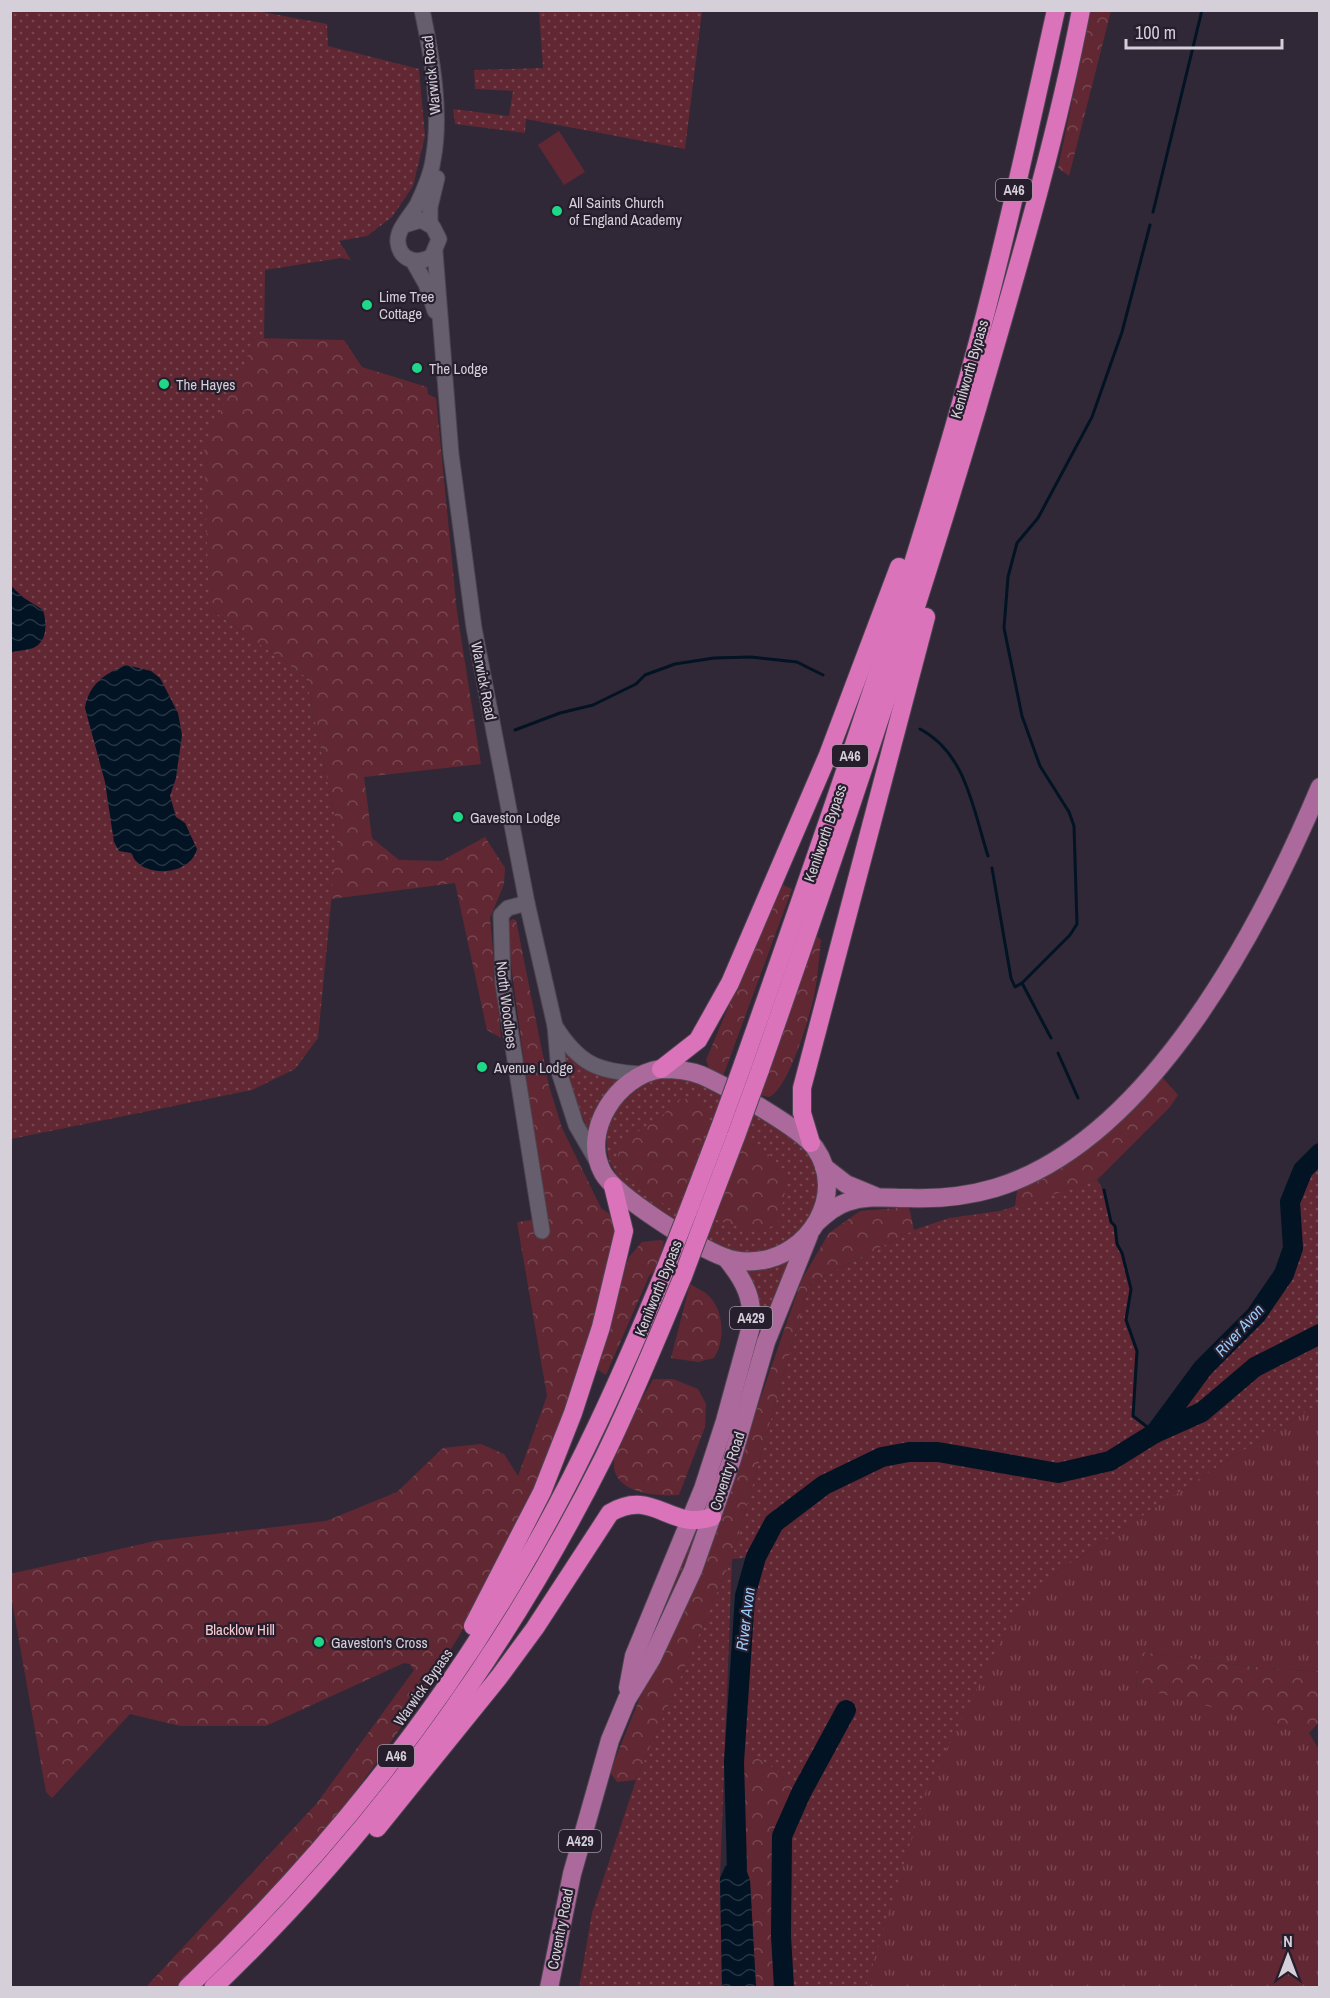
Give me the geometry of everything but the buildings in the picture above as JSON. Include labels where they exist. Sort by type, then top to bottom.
[{"type":"highway","name":"Kenilworth Bypass","points":[[752,1067],[970,370],[1056,10]]},
{"type":"highway","name":"Kenilworth Bypass","points":[[273,1930],[408,1772],[496,1645],[561,1538],[637,1386],[674,1273],[878,731],[1015,279],[1081,10]]},
{"type":"highway","points":[[811,1143],[802,1113],[802,1088],[1015,279]]},
{"type":"highway","points":[[661,1069],[699,1040],[730,983],[828,754],[917,517],[947,446]]},
{"type":"highway","points":[[398,1753],[476,1622],[516,1547],[542,1492],[573,1413],[607,1307],[623,1245],[624,1222],[613,1186]]},
{"type":"highway","name":"Kenilworth Bypass","points":[[564,1492],[674,1273]]},
{"type":"highway","name":"Warwick Bypass","points":[[187,1988],[263,1914],[301,1872],[398,1753],[501,1603],[564,1492]]},
{"type":"highway","name":"A46","points":[[213,1988],[327,1882],[358,1850],[447,1744],[535,1628],[610,1513],[622,1507],[637,1504],[657,1508],[690,1522]]},
{"type":"highway","points":[[690,1522],[712,1518]]},
{"type":"main road","points":[[875,1196],[846,1184],[824,1167],[811,1143],[784,1123],[701,1075],[661,1069],[642,1074],[621,1089],[605,1112],[598,1137],[600,1167],[613,1186],[635,1205],[726,1258],[750,1262],[766,1260],[786,1253],[838,1206],[875,1196],[942,1197],[993,1189],[1048,1166],[1100,1128],[1149,1076],[1185,1031],[1227,971],[1277,883],[1320,787]]},
{"type":"main road","points":[[813,1229],[825,1198],[824,1167]]},
{"type":"main road","name":"Coventry Road","points":[[549,1988],[564,1905],[604,1757],[627,1699],[667,1628],[693,1570],[732,1460],[765,1342],[813,1229]]},
{"type":"main road","name":"Coventry Road","points":[[627,1699],[634,1656],[690,1522],[725,1421],[751,1322],[752,1307],[747,1287],[726,1258]]},
{"type":"street","name":"Warwick Road","points":[[422,10],[434,82],[438,171],[430,207],[430,224]]},
{"type":"street","name":"Warwick Road","points":[[405,225],[427,184],[435,140]]},
{"type":"street","points":[[417,220],[430,224],[438,236],[435,252],[424,260],[413,261],[405,256],[398,246],[398,235],[405,225],[417,220]]},
{"type":"street","name":"Warwick Road","points":[[435,252],[451,454],[466,584],[527,903],[555,1026],[559,1072],[579,1132],[600,1167]]},
{"type":"street","name":"Warwick Road","points":[[413,261],[426,284],[440,331]]},
{"type":"street","name":"North Woodloes","points":[[527,903],[508,908],[501,915],[501,966],[542,1231]]},
{"type":"street","name":"Warwick Road","points":[[555,1026],[569,1047],[590,1064],[608,1071],[642,1074]]},
{"type":"green space","points":[[251,10],[327,24],[328,46],[419,69],[425,136],[413,186],[392,217],[367,236],[339,241],[351,260],[341,258],[265,270],[264,339],[253,338],[245,363],[209,608],[306,677],[338,832],[318,1038],[295,1069],[252,1090],[11,1139],[11,11]]},
{"type":"green space","points":[[539,11],[702,11],[685,149],[526,119],[525,133],[455,124],[453,109],[509,116],[513,91],[475,89],[474,70],[543,68]]},
{"type":"green space","points":[[1091,11],[1111,11],[1069,176],[1058,168]]},
{"type":"green space","points":[[559,131],[585,172],[564,185],[538,145]]},
{"type":"green space","points":[[253,338],[344,340],[362,367],[427,387],[428,394],[436,398],[457,612],[481,764],[364,777],[372,838],[399,860],[441,861],[485,837],[505,868],[504,884],[490,918],[501,1038],[487,1030],[455,883],[331,899],[338,832],[306,677],[209,608],[204,444],[245,363]]},
{"type":"green space","points":[[783,885],[792,889],[722,1079],[710,1071],[706,1060],[759,934]]},
{"type":"green space","name":"Blacklow Hill","points":[[512,919],[516,920],[549,1086],[562,1128],[601,1208],[615,1218],[610,1265],[592,1334],[535,1491],[473,1612],[401,1727],[328,1826],[243,1920],[176,1987],[146,1987],[317,1803],[414,1670],[410,1664],[404,1663],[266,1726],[180,1726],[130,1714],[52,1798],[46,1792],[11,1596],[10,1574],[155,1541],[326,1521],[397,1492],[443,1448],[481,1444],[504,1454],[518,1476],[547,1396],[517,1222],[545,1218],[509,949],[509,922]]},
{"type":"green space","points":[[815,935],[821,940],[816,985],[798,1049],[777,1091],[769,1097],[759,1095]]},
{"type":"green space","points":[[561,1049],[621,1078],[613,1086],[591,1137],[575,1099]]},
{"type":"green space","points":[[683,1074],[791,1132],[810,1152],[820,1182],[818,1202],[799,1236],[755,1256],[725,1250],[638,1198],[620,1181],[609,1161],[607,1149],[606,1136],[613,1112],[636,1086],[663,1075]]},
{"type":"green space","points":[[1162,1077],[1178,1095],[1170,1107],[1097,1180],[1015,1207],[1017,1190],[1060,1168],[1096,1142]]},
{"type":"green space","points":[[680,1099],[693,1099],[711,1112],[677,1211],[651,1197],[618,1171],[618,1158],[623,1142],[628,1137],[650,1125]]},
{"type":"green space","points":[[743,1138],[773,1158],[783,1173],[785,1191],[778,1224],[753,1229],[737,1227],[713,1219]]},
{"type":"green space","points":[[1319,1153],[1319,1404],[1231,1458],[1057,1572],[1009,1624],[866,1987],[784,1987],[781,1936],[782,1836],[801,1793],[769,1765],[735,1745],[745,1596],[755,1557],[732,1559],[720,1878],[722,1987],[579,1988],[592,1913],[636,1780],[732,1558],[809,1284],[914,1230],[949,1218],[1000,1211],[1097,1180],[1115,1226],[1116,1244],[1122,1253],[1131,1289],[1126,1320],[1137,1351],[1133,1416],[1155,1433],[1203,1368],[1256,1315],[1284,1274],[1293,1248],[1290,1202],[1303,1170]]},
{"type":"green space","points":[[909,1207],[914,1230],[809,1284],[732,1558],[636,1780],[617,1782],[610,1772],[643,1690],[700,1571],[802,1279],[829,1233],[860,1211]]},
{"type":"green space","points":[[664,1241],[658,1267],[649,1276],[606,1375],[595,1368],[629,1257],[642,1242]]},
{"type":"green space","points":[[794,1255],[711,1490],[751,1347],[741,1267]]},
{"type":"green space","points":[[690,1284],[713,1300],[720,1316],[722,1334],[714,1358],[698,1362],[671,1358]]},
{"type":"green space","points":[[653,1379],[673,1379],[698,1389],[706,1404],[705,1427],[679,1495],[647,1494],[636,1491],[619,1480],[615,1471],[614,1460],[619,1440]]},
{"type":"green space","points":[[1319,1404],[1319,1672],[1246,1666],[1143,1652],[1139,1655],[1136,1687],[1309,1733],[1320,1751],[1319,1987],[866,1987],[926,1791],[1009,1624],[1057,1572],[1231,1458]]},
{"type":"green space","points":[[693,1535],[696,1539],[640,1661]]},
{"type":"green space","points":[[1143,1652],[1246,1666],[1319,1672],[1319,1722],[1309,1733],[1136,1688],[1139,1654]]},
{"type":"green space","points":[[735,1745],[769,1765],[801,1793],[782,1836],[781,1936],[784,1987],[756,1987],[750,1880],[736,1843]]},
{"type":"water","points":[[10,585],[24,598],[43,610],[45,621],[45,633],[40,643],[30,649],[11,653]]},
{"type":"water","points":[[126,665],[151,671],[160,678],[178,713],[182,735],[176,778],[170,796],[176,817],[185,823],[197,849],[193,858],[186,864],[169,871],[150,870],[142,866],[131,853],[119,851],[114,842],[105,782],[85,708],[94,686],[104,676]]},
{"type":"water","points":[[736,1843],[750,1880],[756,1987],[722,1987],[720,1878]]},
{"type":"waterway","points":[[1153,212],[1202,10]]},
{"type":"waterway","points":[[1022,983],[1070,935],[1077,924],[1074,826],[1069,812],[1040,766],[1022,716],[1004,628],[1008,577],[1017,543],[1038,518],[1092,417],[1122,332],[1150,225]]},
{"type":"waterway","points":[[515,730],[560,713],[593,705],[636,684],[645,675],[675,664],[714,658],[751,657],[797,662],[823,675]]},
{"type":"waterway","points":[[920,729],[936,739],[958,767],[972,801],[988,856]]},
{"type":"waterway","points":[[992,868],[1011,978],[1015,987],[1022,983],[1051,1038]]},
{"type":"waterway","points":[[1058,1053],[1078,1098]]},
{"type":"waterway","name":"River Avon","points":[[1155,1433],[1203,1368],[1256,1315],[1284,1274],[1293,1248],[1290,1202],[1303,1170],[1320,1153]]},
{"type":"waterway","points":[[1104,1190],[1131,1289],[1126,1320],[1137,1351],[1133,1416],[1155,1433]]},
{"type":"waterway","name":"River Avon","points":[[737,1868],[734,1762],[745,1596],[756,1557],[774,1523],[824,1485],[882,1457],[909,1452],[938,1452],[1058,1473],[1110,1461],[1155,1433],[1202,1412],[1255,1367],[1320,1334]]},
{"type":"waterway","points":[[784,1988],[781,1936],[782,1836],[801,1793],[846,1710]]},
{"type":"place","name":"All Saints Church of England Academy","points":[[557,211]]},
{"type":"place","name":"Lime Tree Cottage","points":[[367,305]]},
{"type":"place","name":"The Lodge","points":[[417,368]]},
{"type":"place","name":"The Hayes","points":[[164,384]]},
{"type":"place","name":"Gaveston Lodge","points":[[458,817]]},
{"type":"place","name":"Avenue Lodge","points":[[482,1067]]},
{"type":"place","name":"Gaveston's Cross","points":[[319,1642]]}]
